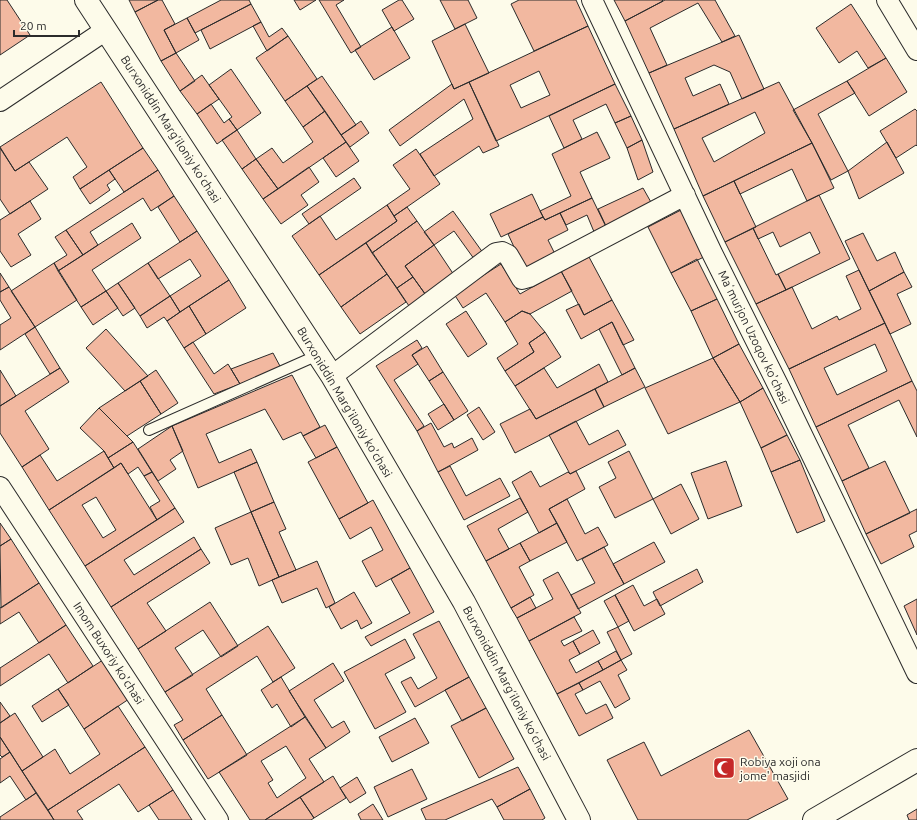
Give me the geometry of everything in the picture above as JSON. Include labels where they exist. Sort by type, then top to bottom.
[{"type":"main road","name":"Burxoniddin Marg’iloniy ko’chasi","points":[[86,0],[332,376],[464,602],[579,820]]},
{"type":"main road","points":[[814,820],[917,760]]},
{"type":"street","name":"Maʼmurjon Uzoqov ko'chasi","points":[[592,0],[684,195],[778,385],[917,673]]},
{"type":"street","points":[[886,0],[917,50]]},
{"type":"street","points":[[0,101],[106,30]]},
{"type":"street","points":[[332,376],[496,253],[502,252],[508,255],[522,279],[529,277],[684,195]]},
{"type":"street","name":"Imom Buxoriy ko'chasi","points":[[0,486],[218,820]]},
{"type":"lane","points":[[149,430],[318,355]]},
{"type":"building","points":[[0,0],[7,0],[30,35],[0,55]]},
{"type":"building","points":[[129,0],[158,0],[135,12]]},
{"type":"building","points":[[158,0],[162,0],[175,24],[164,30],[176,53],[161,61],[135,12]]},
{"type":"building","points":[[221,0],[249,0],[251,4],[195,33],[187,18]]},
{"type":"building","points":[[294,0],[316,0],[300,10]]},
{"type":"building","points":[[319,0],[344,0],[336,5],[361,47],[351,53]]},
{"type":"building","points":[[399,0],[402,0],[414,19],[394,31],[382,10]]},
{"type":"building","points":[[440,0],[468,0],[477,18],[455,29]]},
{"type":"building","points":[[519,0],[576,0],[588,26],[534,51],[511,4]]},
{"type":"building","points":[[614,0],[662,0],[663,1],[625,21]]},
{"type":"building","points":[[665,0],[715,0],[735,36],[722,42],[698,3],[650,28],[667,65],[649,73],[625,21]]},
{"type":"building","points":[[251,4],[261,22],[210,49],[201,30]]},
{"type":"building","points":[[851,4],[886,58],[868,68],[857,51],[839,63],[816,28]]},
{"type":"building","points":[[187,18],[199,40],[176,53],[164,30]]},
{"type":"building","points":[[261,22],[269,37],[282,28],[288,36],[267,51],[253,26]]},
{"type":"building","points":[[465,24],[489,73],[454,89],[432,41]]},
{"type":"building","points":[[588,26],[615,84],[496,141],[469,82]],"holes":[[[539,71],[550,95],[521,108],[510,85]]]},
{"type":"building","points":[[392,27],[410,58],[374,80],[355,50]]},
{"type":"building","points":[[739,35],[764,89],[742,99],[730,72],[714,65],[685,78],[693,96],[720,84],[729,104],[674,129],[649,73]]},
{"type":"building","points":[[288,36],[317,79],[285,101],[256,58]]},
{"type":"building","points":[[176,53],[195,81],[180,91],[161,61]]},
{"type":"building","points":[[886,58],[907,92],[869,116],[847,81]]},
{"type":"building","points":[[231,69],[261,113],[237,130],[229,119],[232,117],[209,85]]},
{"type":"building","points":[[202,75],[219,99],[197,114],[180,91]]},
{"type":"building","points":[[322,76],[356,125],[341,135],[307,86]]},
{"type":"building","points":[[847,81],[855,93],[818,114],[848,171],[831,180],[793,110]]},
{"type":"building","points":[[101,82],[143,148],[80,189],[73,177],[87,167],[67,137],[15,171],[0,147]]},
{"type":"building","points":[[469,82],[499,146],[483,153],[479,146],[434,176],[420,154],[473,119],[464,99],[400,146],[389,130],[452,84],[454,89]]},
{"type":"building","points":[[779,82],[812,143],[703,196],[674,129]],"holes":[[[755,112],[765,133],[714,162],[702,138]]]},
{"type":"building","points":[[615,84],[631,116],[615,123],[606,104],[573,120],[582,139],[564,148],[549,116]]},
{"type":"building","points":[[307,86],[325,111],[303,127],[285,101]]},
{"type":"building","points":[[211,104],[224,123],[229,119],[237,130],[217,144],[197,114]]},
{"type":"building","points":[[915,109],[917,111],[917,146],[916,145],[896,158],[880,131]]},
{"type":"building","points":[[325,111],[346,142],[278,189],[256,159],[272,148],[283,163],[313,142],[303,127]]},
{"type":"building","points":[[631,116],[642,140],[627,148],[615,123]]},
{"type":"building","points":[[361,121],[369,133],[350,147],[341,135]]},
{"type":"building","points":[[237,130],[256,159],[242,169],[222,140]]},
{"type":"building","points":[[597,132],[610,158],[580,172],[592,198],[545,220],[540,211],[571,196],[552,154]]},
{"type":"building","points":[[642,140],[653,172],[638,180],[627,148]]},
{"type":"building","points":[[346,142],[359,161],[336,177],[323,158]]},
{"type":"building","points":[[887,142],[904,173],[859,199],[848,171]]},
{"type":"building","points":[[812,143],[834,188],[807,201],[792,169],[740,194],[734,181]]},
{"type":"building","points":[[0,148],[15,171],[29,162],[48,189],[10,214],[0,199]]},
{"type":"building","points":[[143,148],[158,170],[124,192],[109,170]]},
{"type":"building","points":[[416,149],[440,184],[394,216],[387,205],[410,189],[393,165]]},
{"type":"building","points":[[256,159],[278,189],[263,199],[242,169]]},
{"type":"building","points":[[309,167],[319,182],[301,195],[308,205],[281,224],[263,199]]},
{"type":"building","points":[[109,170],[115,179],[107,185],[110,190],[90,204],[80,189]]},
{"type":"building","points":[[158,170],[174,196],[151,211],[143,198],[90,232],[98,245],[83,255],[66,230]]},
{"type":"building","points":[[354,178],[361,188],[309,224],[302,214]]},
{"type":"building","points":[[734,181],[756,227],[725,242],[703,196]]},
{"type":"building","points":[[643,188],[652,204],[606,226],[598,209]]},
{"type":"building","points":[[532,194],[543,217],[501,237],[490,214]]},
{"type":"building","points":[[819,195],[850,259],[786,290],[778,274],[820,253],[810,232],[780,247],[773,232],[758,239],[753,228]]},
{"type":"building","points":[[174,196],[197,231],[180,242],[158,207]]},
{"type":"building","points":[[592,198],[609,233],[597,239],[587,215],[566,225],[560,213]]},
{"type":"building","points":[[30,201],[41,219],[18,234],[31,255],[11,267],[0,251],[0,220]]},
{"type":"building","points":[[387,205],[397,221],[319,275],[292,236],[320,216],[336,240]]},
{"type":"building","points":[[407,207],[417,221],[372,253],[366,243],[397,221],[394,216]]},
{"type":"building","points":[[683,209],[708,255],[671,273],[648,227]]},
{"type":"building","points":[[453,211],[486,257],[477,263],[454,231],[434,245],[424,232]]},
{"type":"building","points":[[560,213],[568,230],[548,240],[558,260],[527,275],[508,234],[543,217],[545,220]]},
{"type":"building","points":[[417,221],[434,245],[405,266],[413,277],[397,288],[372,253]]},
{"type":"building","points":[[132,223],[141,238],[92,270],[106,291],[81,307],[58,271]]},
{"type":"building","points":[[753,228],[776,275],[778,274],[786,290],[756,304],[725,242]]},
{"type":"building","points":[[66,230],[83,255],[58,271],[54,263],[67,255],[55,237]]},
{"type":"building","points":[[197,231],[229,280],[180,312],[170,296],[201,276],[190,259],[158,279],[148,263]]},
{"type":"building","points":[[863,233],[877,261],[895,252],[904,272],[869,291],[845,241]]},
{"type":"building","points":[[366,243],[387,274],[341,307],[319,275]]},
{"type":"building","points":[[434,245],[456,278],[428,298],[405,266]]},
{"type":"building","points":[[589,257],[612,300],[584,315],[561,271]]},
{"type":"building","points":[[697,259],[717,299],[691,311],[671,273]]},
{"type":"building","points":[[54,263],[77,300],[35,327],[11,291]]},
{"type":"building","points":[[148,263],[170,296],[140,316],[118,283]]},
{"type":"building","points":[[501,264],[520,294],[561,271],[572,291],[530,314],[522,311],[505,322],[486,293],[463,308],[454,294]]},
{"type":"building","points":[[859,270],[885,323],[789,369],[756,304],[792,287],[812,329],[837,316],[839,320],[861,309],[846,276]]},
{"type":"building","points":[[904,272],[912,287],[897,294],[911,324],[890,334],[869,291]]},
{"type":"building","points":[[0,273],[9,287],[0,292]]},
{"type":"building","points":[[387,274],[406,302],[360,334],[341,307]]},
{"type":"building","points":[[413,277],[428,298],[411,309],[397,288]]},
{"type":"building","points":[[229,280],[246,308],[206,334],[189,306]]},
{"type":"building","points":[[118,283],[135,308],[123,316],[106,291]]},
{"type":"building","points":[[9,287],[35,327],[0,350],[0,325],[11,318],[0,300],[0,292]]},
{"type":"building","points":[[106,291],[118,308],[93,325],[81,307]]},
{"type":"building","points":[[170,296],[180,312],[167,321],[164,317],[147,328],[140,316]]},
{"type":"building","points":[[717,299],[739,344],[713,358],[691,311]]},
{"type":"building","points":[[612,300],[634,340],[623,345],[612,322],[581,339],[566,310],[579,304],[584,315]]},
{"type":"building","points":[[189,306],[206,334],[184,348],[167,321]]},
{"type":"building","points":[[466,311],[487,344],[468,357],[446,324]]},
{"type":"building","points":[[522,311],[530,314],[545,332],[529,343],[534,352],[505,371],[497,358],[518,344],[505,322]]},
{"type":"building","points":[[612,322],[635,368],[622,375],[599,329]]},
{"type":"building","points":[[885,323],[912,381],[816,427],[789,369]],"holes":[[[875,344],[887,371],[837,395],[824,368]]]},
{"type":"building","points":[[35,327],[60,368],[50,374],[25,334]]},
{"type":"building","points":[[106,329],[148,376],[125,391],[86,348]]},
{"type":"building","points":[[545,332],[561,357],[515,386],[505,371],[534,352],[529,343]]},
{"type":"building","points":[[417,340],[422,348],[412,355],[418,364],[394,380],[424,426],[417,431],[376,366]]},
{"type":"building","points":[[193,342],[214,374],[228,364],[240,384],[214,394],[184,348]]},
{"type":"building","points":[[739,344],[763,388],[740,402],[713,358]]},
{"type":"building","points":[[427,346],[443,372],[429,381],[412,355]]},
{"type":"building","points":[[273,353],[281,368],[240,384],[231,369]]},
{"type":"building","points":[[713,358],[740,402],[668,434],[645,388]]},
{"type":"building","points":[[599,364],[608,382],[536,419],[515,386],[544,368],[557,388]]},
{"type":"building","points":[[60,368],[69,382],[25,411],[49,449],[22,467],[0,433],[0,406]]},
{"type":"building","points":[[635,368],[645,387],[604,407],[595,389]]},
{"type":"building","points":[[0,370],[16,396],[0,406]]},
{"type":"building","points":[[156,370],[178,403],[161,414],[140,381]]},
{"type":"building","points":[[443,372],[468,411],[454,420],[429,381]]},
{"type":"building","points":[[292,375],[320,427],[303,436],[301,432],[283,440],[265,409],[206,434],[219,463],[251,449],[257,462],[198,488],[172,426]]},
{"type":"building","points":[[140,381],[161,414],[127,436],[99,408]]},
{"type":"building","points":[[912,381],[917,391],[917,437],[899,400],[848,425],[869,468],[842,481],[816,427]]},
{"type":"building","points":[[763,388],[787,435],[761,448],[740,402]]},
{"type":"building","points":[[595,389],[604,407],[515,453],[500,424],[530,409],[536,419]]},
{"type":"building","points":[[444,404],[454,420],[438,430],[428,414]]},
{"type":"building","points":[[479,407],[495,432],[483,440],[467,415]]},
{"type":"building","points":[[99,408],[133,442],[108,458],[104,451],[80,428]]},
{"type":"building","points":[[576,421],[589,445],[618,430],[626,445],[570,474],[549,435]]},
{"type":"building","points":[[431,423],[444,447],[452,443],[454,448],[472,438],[478,450],[438,472],[417,431]]},
{"type":"building","points":[[325,425],[337,447],[316,458],[303,436]]},
{"type":"building","points":[[172,426],[183,451],[170,460],[176,469],[158,481],[138,449]]},
{"type":"building","points":[[787,435],[800,460],[771,472],[761,448]]},
{"type":"building","points":[[133,442],[152,472],[144,476],[138,467],[128,474],[121,463],[114,468],[108,458]]},
{"type":"building","points":[[337,447],[368,503],[339,519],[308,462]]},
{"type":"building","points":[[104,451],[114,468],[49,510],[22,467],[40,455],[57,481]]},
{"type":"building","points":[[629,451],[653,499],[615,518],[599,487],[616,478],[608,462]]},
{"type":"building","points":[[800,460],[825,521],[797,533],[771,472]]},
{"type":"building","points":[[726,461],[742,506],[708,519],[691,473]]},
{"type":"building","points":[[885,461],[910,513],[866,534],[842,481]]},
{"type":"building","points":[[257,462],[274,502],[251,512],[234,472]]},
{"type":"building","points":[[121,463],[157,520],[85,566],[49,510]],"holes":[[[96,497],[116,530],[103,538],[82,505]]]},
{"type":"building","points":[[450,466],[466,496],[500,478],[510,496],[464,520],[438,472]]},
{"type":"building","points":[[531,471],[540,487],[568,472],[570,474],[576,471],[585,489],[549,509],[557,523],[539,533],[512,482]]},
{"type":"building","points":[[152,472],[175,508],[157,520],[150,507],[160,501],[144,476]]},
{"type":"building","points":[[681,484],[699,519],[671,534],[653,499]]},
{"type":"building","points":[[520,498],[528,512],[498,529],[509,549],[486,561],[467,526]]},
{"type":"building","points":[[567,499],[585,534],[598,527],[608,545],[577,561],[549,509]]},
{"type":"building","points":[[373,500],[410,568],[376,587],[362,561],[383,550],[371,527],[350,539],[339,519]]},
{"type":"building","points":[[274,502],[286,529],[279,532],[296,570],[279,577],[251,512]]},
{"type":"building","points":[[175,508],[184,522],[124,560],[134,575],[194,537],[201,549],[111,607],[85,566]]},
{"type":"building","points":[[917,509],[917,531],[909,535],[914,547],[881,564],[866,534]]},
{"type":"building","points":[[251,512],[279,577],[259,586],[248,558],[231,565],[215,528]]},
{"type":"building","points":[[0,523],[11,539],[0,546]]},
{"type":"building","points":[[557,523],[567,542],[530,561],[520,543]]},
{"type":"building","points":[[11,539],[39,583],[1,608],[0,546]]},
{"type":"building","points":[[654,542],[665,562],[624,584],[613,564]]},
{"type":"building","points":[[520,543],[530,561],[519,567],[534,595],[511,608],[486,561]]},
{"type":"building","points":[[604,547],[624,584],[578,609],[571,595],[595,583],[582,559]]},
{"type":"building","points":[[201,549],[210,563],[147,603],[166,631],[138,649],[111,607]]},
{"type":"building","points":[[317,561],[335,603],[326,608],[317,588],[282,603],[272,580]]},
{"type":"building","points":[[410,568],[434,612],[371,646],[365,637],[410,613],[391,579]]},
{"type":"building","points":[[697,569],[703,582],[660,606],[653,592]]},
{"type":"building","points":[[558,572],[581,613],[529,641],[517,618],[553,599],[543,580]]},
{"type":"building","points":[[39,583],[66,625],[39,643],[19,612],[0,624],[0,608]]},
{"type":"building","points":[[633,585],[644,606],[657,599],[665,614],[634,631],[615,595]]},
{"type":"building","points":[[354,592],[372,623],[361,629],[357,620],[341,629],[329,607]]},
{"type":"building","points":[[615,595],[629,621],[618,627],[604,601]]},
{"type":"building","points":[[530,597],[536,608],[517,618],[511,608]]},
{"type":"building","points":[[917,599],[917,635],[904,606]]},
{"type":"building","points":[[210,602],[238,646],[221,657],[203,630],[175,648],[193,675],[165,692],[138,649]]},
{"type":"building","points":[[574,617],[582,631],[561,641],[564,646],[573,641],[580,654],[569,660],[576,673],[598,661],[603,670],[557,694],[529,641]]},
{"type":"building","points":[[439,621],[469,677],[415,707],[401,682],[411,677],[418,689],[437,678],[413,634]]},
{"type":"building","points":[[66,625],[93,666],[68,683],[49,654],[0,686],[0,668]]},
{"type":"building","points":[[268,626],[295,668],[273,682],[257,656],[206,689],[222,715],[183,740],[174,725],[183,720],[165,692]]},
{"type":"building","points":[[618,627],[632,654],[621,660],[607,632]]},
{"type":"building","points":[[593,630],[600,643],[580,654],[573,641]]},
{"type":"building","points":[[405,639],[415,658],[385,674],[406,712],[375,729],[344,672]]},
{"type":"building","points":[[616,651],[621,660],[603,670],[598,661]]},
{"type":"building","points":[[106,658],[132,697],[84,729],[58,689]]},
{"type":"building","points":[[621,660],[627,670],[618,675],[630,699],[615,708],[600,681],[583,690],[579,683]]},
{"type":"building","points":[[333,663],[344,681],[314,700],[332,728],[344,721],[350,732],[326,748],[289,691]]},
{"type":"building","points":[[281,677],[305,717],[291,727],[277,704],[272,708],[261,690]]},
{"type":"building","points":[[469,677],[486,708],[462,721],[445,690]]},
{"type":"building","points":[[579,683],[583,690],[575,694],[586,714],[606,704],[613,718],[579,736],[557,694]]},
{"type":"building","points":[[58,689],[69,705],[42,722],[32,706]]},
{"type":"building","points":[[0,702],[10,716],[0,723]]},
{"type":"building","points":[[118,706],[145,747],[48,810],[22,771],[55,749],[70,774],[100,754],[84,729]]},
{"type":"building","points":[[486,708],[514,759],[479,778],[451,726]]},
{"type":"building","points":[[15,713],[43,757],[22,771],[0,737],[0,723]]},
{"type":"building","points":[[222,715],[247,755],[208,779],[183,740]]},
{"type":"building","points":[[305,717],[326,748],[309,759],[324,782],[265,820],[250,820],[219,772]],"holes":[[[286,746],[306,778],[277,798],[268,783],[273,780],[261,761]]]},
{"type":"building","points":[[415,718],[429,743],[392,762],[379,737]]},
{"type":"building","name":"Robiya xoji ona jome' masjidi","points":[[749,730],[788,799],[747,820],[638,820],[607,760],[644,742],[661,776]]},
{"type":"building","points":[[0,737],[10,752],[2,757],[0,755]]},
{"type":"building","points":[[145,747],[173,790],[138,812],[119,784],[77,811],[83,820],[54,820],[48,810]]},
{"type":"building","points":[[10,752],[36,793],[26,800],[10,776],[0,783],[0,759]]},
{"type":"building","points":[[518,767],[530,789],[497,807],[492,799],[445,820],[426,820],[421,809]]},
{"type":"building","points":[[412,769],[427,799],[388,817],[374,787]]},
{"type":"building","points":[[333,776],[346,798],[314,818],[300,797]]},
{"type":"building","points":[[357,777],[366,793],[350,803],[340,788]]},
{"type":"building","points":[[530,789],[545,818],[542,820],[504,820],[497,807]]},
{"type":"building","points":[[173,790],[192,820],[159,820],[149,805]]},
{"type":"building","points":[[36,793],[54,820],[0,820],[0,817]]},
{"type":"building","points":[[300,797],[314,818],[311,820],[265,820]]},
{"type":"building","points":[[373,804],[383,820],[361,820],[358,814]]},
{"type":"building","points":[[917,809],[917,820],[909,820],[907,815]]},
{"type":"place","name":"Robiya xoji ona jome' masjidi","points":[[724,768]]}]
